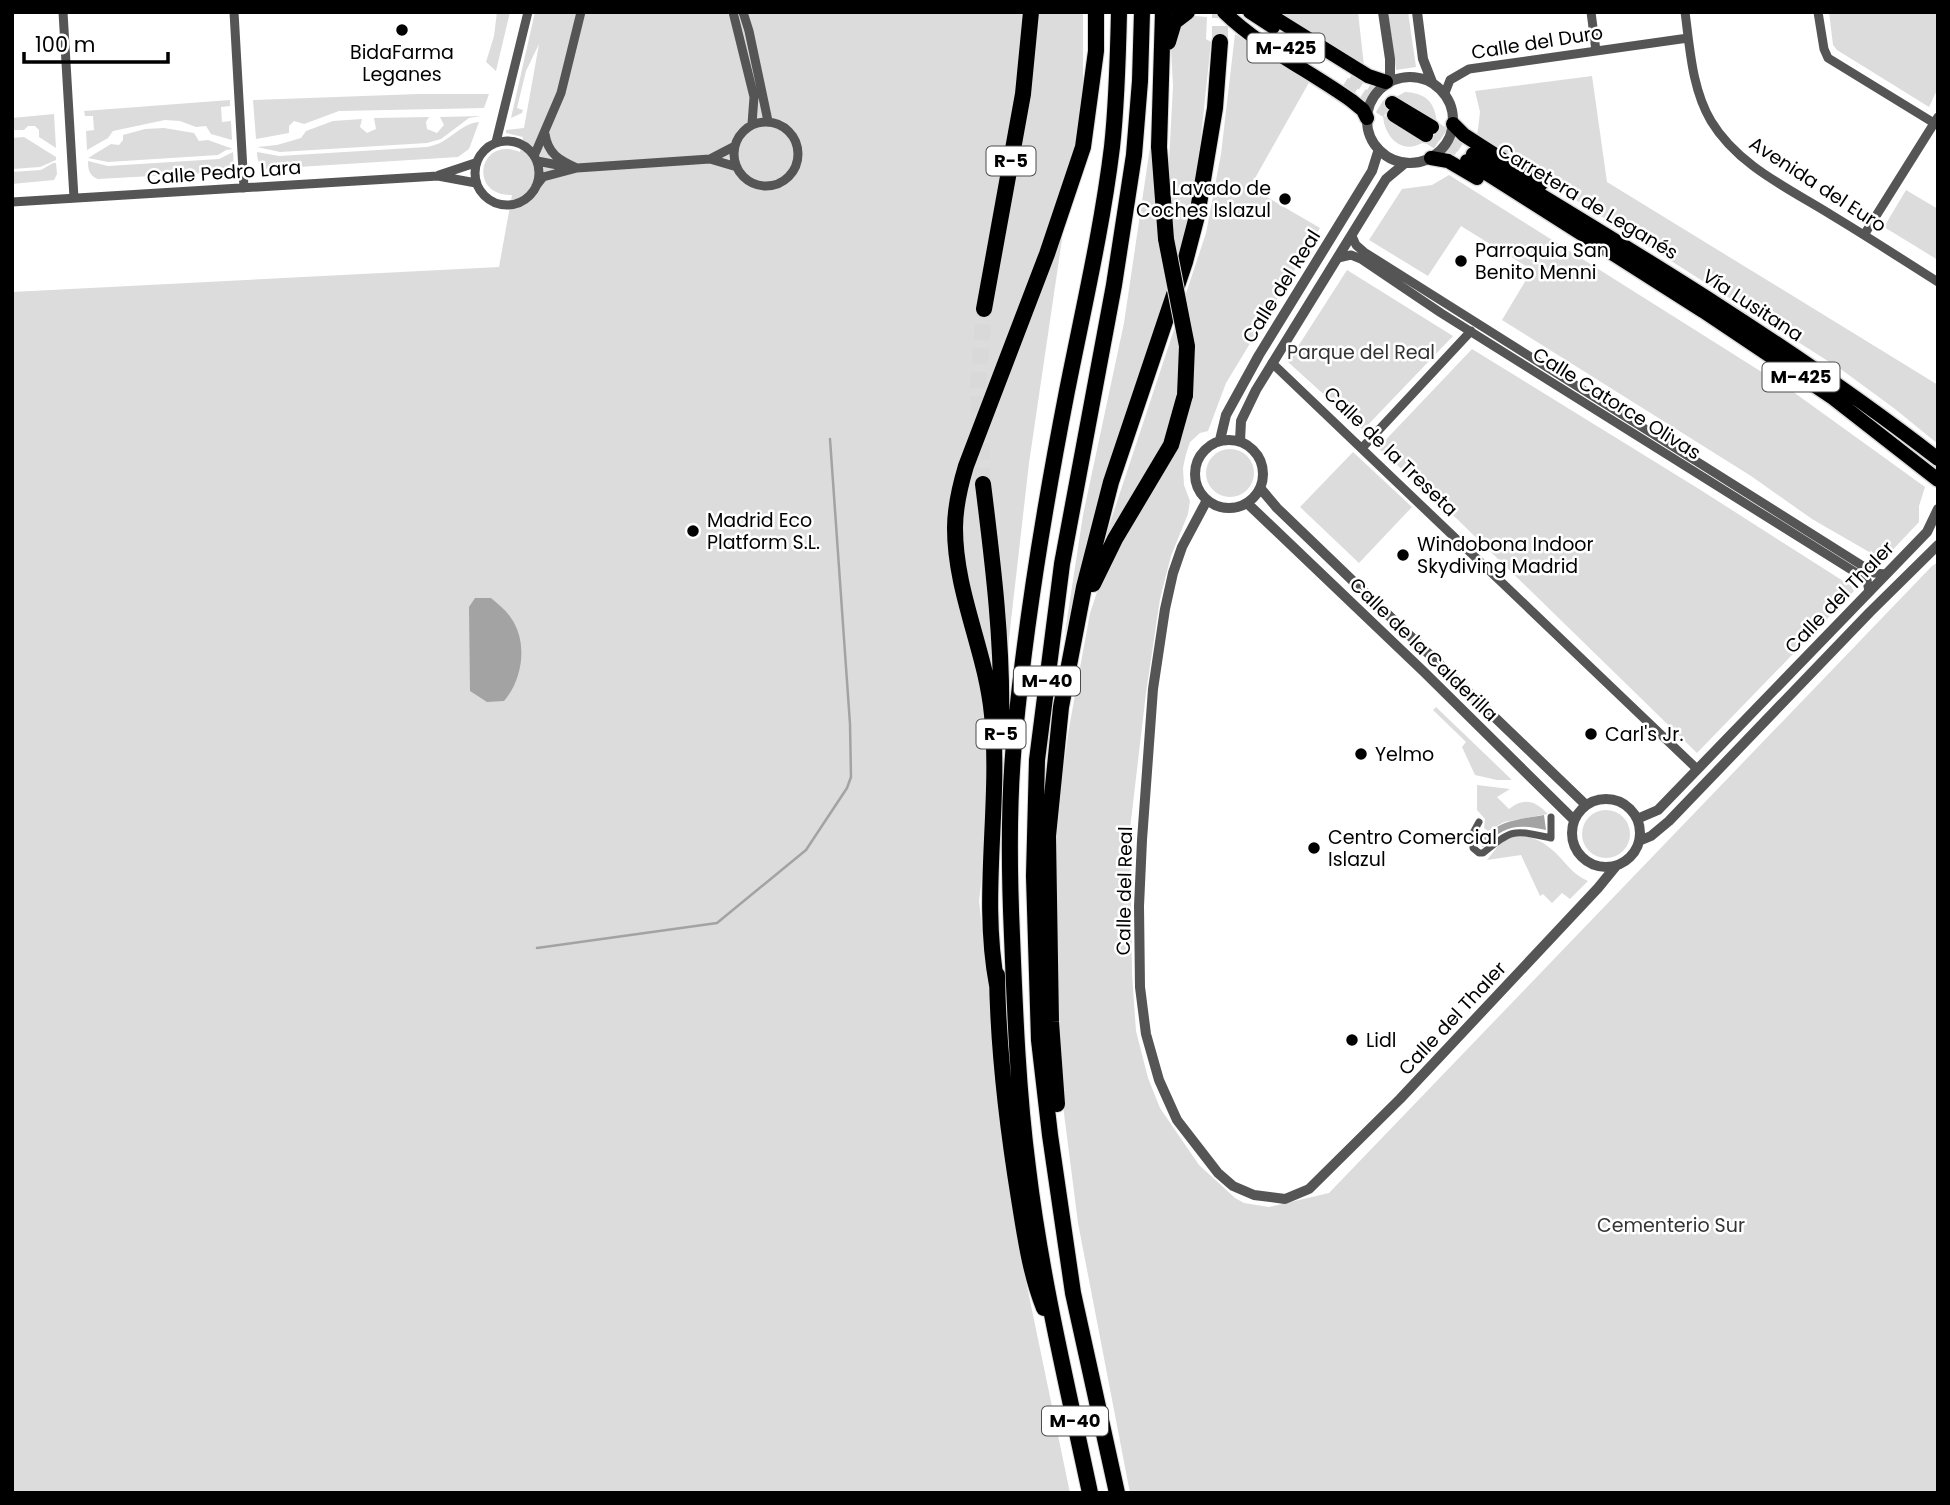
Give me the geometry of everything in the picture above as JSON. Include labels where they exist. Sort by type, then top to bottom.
[{"type":"highway","name":"R-5","points":[[984,309],[1023,94],[1031,12]]},
{"type":"highway","name":"M-40","points":[[1059,1350],[1035,1285],[1003,1080],[991,908],[992,715],[983,665],[961,584],[956,552],[956,515],[958,493],[966,466],[1047,254],[1083,147],[1096,51],[1096,12]]},
{"type":"highway","name":"M-40","points":[[1090,1493],[1059,1350],[1027,1167],[1016,1044],[1010,874],[1014,736],[1037,560],[1111,151],[1119,12]]},
{"type":"highway","name":"M-40","points":[[1117,1493],[1073,1293],[1049,1135],[1039,1040],[1034,876],[1037,760],[1062,564],[1114,285],[1134,155],[1142,12]]},
{"type":"highway","points":[[1058,740],[1079,632],[1094,582],[1115,539],[1171,445],[1185,395],[1187,346],[1166,239],[1159,147],[1163,12]]},
{"type":"highway","points":[[1162,75],[1168,37],[1174,23],[1187,12]]},
{"type":"highway","points":[[1058,740],[1072,642],[1111,482],[1185,262],[1197,216],[1215,108],[1220,42]]},
{"type":"highway","name":"R-5","points":[[983,484],[991,548],[1002,698],[996,875],[997,985]]},
{"type":"highway","name":"M-40","points":[[1058,740],[1048,836],[1051,1022],[1063,1163],[1088,1353]]},
{"type":"main road","name":"M-425","points":[[1226,12],[1347,80],[1250,12]]},
{"type":"main road","points":[[1226,12],[1260,41],[1352,101],[1363,110],[1367,118]]},
{"type":"main road","points":[[1265,12],[1368,76],[1388,81]]},
{"type":"main road","points":[[1390,107],[1429,131]]},
{"type":"main road","points":[[1453,124],[1464,135],[1670,267],[1683,281]]},
{"type":"main road","points":[[1430,158],[1456,165],[1624,270],[1657,283]]},
{"type":"main road","name":"Carretera de Leganés","points":[[1657,283],[1470,158],[1683,281]]},
{"type":"main road","name":"Vía Lusitana","points":[[1683,281],[1834,382],[1938,459]]},
{"type":"main road","name":"Vía Lusitana","points":[[1657,283],[1833,398],[1938,480]]},
{"type":"street","points":[[63,12],[74,198]]},
{"type":"street","points":[[234,12],[244,188]]},
{"type":"street","points":[[496,142],[528,12]]},
{"type":"street","points":[[536,186],[539,173],[535,158],[561,93],[581,12]]},
{"type":"street","points":[[733,12],[754,97],[752,124]]},
{"type":"street","points":[[743,12],[768,121]]},
{"type":"street","points":[[1383,12],[1390,59],[1388,81]]},
{"type":"street","points":[[1417,12],[1423,59],[1432,82]]},
{"type":"street","points":[[1591,12],[1596,51]]},
{"type":"street","name":"Avenida del Euro","points":[[1685,12],[1699,94],[1723,138],[1757,169],[1938,282]]},
{"type":"street","points":[[1818,12],[1828,58],[1936,120],[1864,235]]},
{"type":"street","name":"Calle del Duro","points":[[1445,93],[1450,80],[1469,69],[1688,38]]},
{"type":"street","points":[[1415,76],[1432,82],[1445,93],[1452,108],[1453,124],[1446,143],[1430,158],[1404,164],[1390,160],[1378,152],[1370,135],[1367,118],[1374,97],[1388,81],[1415,76]]},
{"type":"street","points":[[768,121],[788,129],[795,138],[799,159],[788,178],[769,187],[750,182],[737,167],[734,158],[740,134],[752,124],[768,121]]},
{"type":"street","points":[[545,132],[547,146],[552,154],[577,168]]},
{"type":"street","points":[[577,168],[535,158],[517,142],[496,142],[487,147],[475,163],[476,183],[487,199],[505,205],[523,201],[543,177],[577,168],[710,159],[737,167]]},
{"type":"street","points":[[710,159],[735,146]]},
{"type":"street","name":"Calle del Real","points":[[1309,1189],[1285,1199],[1254,1195],[1233,1186],[1218,1173],[1177,1120],[1159,1080],[1146,1034],[1140,987],[1139,906],[1146,761],[1164,609],[1182,547],[1207,500],[1196,481],[1198,459],[1207,447],[1220,440],[1231,404],[1372,171],[1378,152]]},
{"type":"street","name":"Calle Pedro Lara","points":[[438,176],[475,163]]},
{"type":"street","name":"Calle del Real","points":[[1240,441],[1241,421],[1272,363],[1387,179],[1404,164]]},
{"type":"street","name":"Calle Pedro Lara","points":[[12,202],[438,176],[476,183]]},
{"type":"street","name":"Calle Catorce Olivas","points":[[1352,236],[1356,245],[1376,260],[1874,573],[1886,574]]},
{"type":"street","name":"Calle Catorce Olivas","points":[[1338,258],[1351,255],[1361,259],[1858,574],[1867,580],[1869,592]]},
{"type":"street","points":[[1362,448],[1471,331]]},
{"type":"street","name":"Calle de la Treseta","points":[[1272,363],[1697,769]]},
{"type":"street","points":[[1207,500],[1219,507],[1234,508],[1247,503],[1261,489],[1264,474],[1261,460],[1252,448],[1240,441],[1220,440]]},
{"type":"street","name":"Calle de la Calderilla","points":[[1261,489],[1586,806]]},
{"type":"street","name":"Calle de la Calderilla","points":[[1247,503],[1574,820]]},
{"type":"street","name":"Calle del Thaler","points":[[1637,819],[1655,813],[1927,531],[1938,509]]},
{"type":"street","name":"Calle del Thaler","points":[[1639,841],[1651,836],[1670,821],[1870,612],[1938,545]]},
{"type":"street","points":[[1601,800],[1618,801],[1631,810],[1637,819],[1639,841],[1631,857],[1616,866],[1601,867],[1587,861],[1576,850],[1572,835],[1574,820],[1586,806],[1601,800]]},
{"type":"street","points":[[1479,822],[1473,833],[1473,848],[1483,853],[1506,834],[1519,831],[1551,838],[1551,817]]},
{"type":"street","name":"Calle del Thaler","points":[[1309,1189],[1401,1099],[1616,866]]},
{"type":"green space","points":[[497,12],[510,12],[496,71],[486,62],[494,36]]},
{"type":"green space","points":[[535,12],[1082,12],[1083,97],[1029,463],[979,901],[1017,1238],[1070,1493],[12,1493],[12,292],[499,267],[512,195],[498,193],[489,186],[484,177],[484,168],[488,158],[495,152],[506,149],[520,152],[523,137],[506,133],[506,130],[524,128],[539,44],[526,71],[517,108],[523,110],[522,113],[511,118]]},
{"type":"green space","points":[[1272,12],[1358,12],[1364,66]]},
{"type":"green space","points":[[1388,12],[1408,12],[1416,67],[1396,70]]},
{"type":"green space","points":[[1829,12],[1938,12],[1938,88],[1929,107],[1837,50],[1833,45]]},
{"type":"green space","points":[[1195,16],[1207,17],[1206,39],[1211,42],[1197,175],[1183,247],[1092,520],[1064,639],[1083,515],[1124,323],[1154,120],[1167,199],[1173,86],[1171,49],[1175,34],[1188,19]]},
{"type":"green space","name":"Cementerio Sur","points":[[1235,34],[1311,79],[1250,187],[1320,228],[1226,383],[1208,431],[1200,433],[1190,442],[1183,468],[1184,485],[1190,501],[1160,599],[1130,829],[1132,974],[1136,1031],[1148,1078],[1160,1108],[1199,1165],[1244,1203],[1269,1207],[1329,1193],[1938,562],[1938,1493],[1130,1493],[1078,1223],[1061,1090],[1054,835],[1069,728],[1090,613],[1099,586],[1121,542],[1159,482],[1176,447],[1169,440],[1100,553],[1206,233],[1221,154]]},
{"type":"green space","points":[[1592,76],[1607,182],[1938,385],[1938,444],[1842,370],[1477,137],[1480,112],[1475,91]]},
{"type":"green space","points":[[1405,92],[1419,94],[1428,100],[1434,109],[1437,123],[1396,97]]},
{"type":"green space","points":[[489,94],[484,108],[339,111],[304,124],[294,121],[289,126],[289,133],[256,139],[253,100]]},
{"type":"green space","points":[[230,100],[230,106],[221,107],[222,122],[231,121],[232,140],[211,134],[206,126],[196,127],[180,121],[165,120],[113,131],[108,138],[87,150],[86,131],[94,130],[93,116],[85,116],[84,111]]},
{"type":"green space","points":[[54,114],[56,148],[39,137],[39,130],[35,126],[12,130],[12,118]]},
{"type":"green space","points":[[1383,115],[1424,142],[1408,147],[1395,142],[1387,130]]},
{"type":"green space","points":[[481,116],[469,118],[441,139],[427,143],[280,152],[257,147],[301,138],[306,131],[333,121],[362,119],[360,127],[367,133],[376,129],[374,118],[429,117],[426,122],[427,129],[437,133],[444,125],[440,117]]},
{"type":"green space","points":[[479,122],[469,149],[458,157],[266,169],[257,157],[257,152],[279,156],[427,147],[442,142],[465,126]]},
{"type":"green space","points":[[164,128],[194,133],[199,141],[208,140],[233,149],[218,155],[108,162],[88,158],[111,144],[119,145],[123,135],[145,129]]},
{"type":"green space","points":[[24,137],[56,157],[56,160],[40,167],[12,169],[12,138]]},
{"type":"green space","points":[[233,152],[232,165],[223,172],[98,179],[91,174],[88,167],[88,161],[108,166],[219,159]]},
{"type":"green space","points":[[56,163],[57,174],[54,180],[12,184],[12,172],[41,170]]},
{"type":"green space","points":[[1449,175],[1792,391],[1925,487],[1919,506],[1919,522],[1883,560],[1812,519],[1751,476],[1502,320],[1532,270],[1461,226],[1428,276],[1369,240],[1402,189],[1432,185]]},
{"type":"green space","points":[[1906,190],[1938,209],[1938,260],[1884,227]]},
{"type":"green space","name":"Parque del Real","points":[[1347,270],[1453,336],[1363,430],[1288,362]]},
{"type":"green space","points":[[1472,349],[1699,489],[1851,586],[1854,591],[1697,753],[1456,518],[1378,448]]},
{"type":"green space","points":[[1230,449],[1247,456],[1254,473],[1247,490],[1230,497],[1213,490],[1206,473],[1213,456]]},
{"type":"green space","points":[[1353,452],[1412,507],[1359,563],[1300,507]]},
{"type":"green space","points":[[1436,707],[1511,780],[1475,775],[1462,747],[1466,742],[1433,710]]},
{"type":"green space","points":[[1477,785],[1510,789],[1497,797],[1509,809],[1520,803],[1530,802],[1548,814],[1504,822],[1488,831],[1484,828],[1485,819],[1477,810]]},
{"type":"green space","points":[[1606,810],[1623,817],[1630,834],[1623,851],[1606,858],[1589,851],[1582,834],[1589,817]]},
{"type":"green space","points":[[1519,835],[1547,845],[1588,881],[1570,899],[1562,893],[1552,903],[1543,894],[1540,896],[1521,855],[1487,860],[1502,841]]},
{"type":"shaded area","points":[[475,598],[491,598],[507,612],[520,638],[519,671],[516,682],[504,701],[487,702],[470,691],[469,607]]},
{"type":"shaded area","points":[[1544,815],[1546,830],[1512,828],[1498,834],[1483,847],[1478,842],[1500,825]]},
{"type":"waterway","points":[[537,948],[717,923],[806,850],[847,788],[851,777],[850,724],[830,439]]},
{"type":"tunnel","points":[[1220,12],[1220,42]]},
{"type":"tunnel","points":[[1351,76],[1382,96]]},
{"type":"tunnel","points":[[1344,84],[1387,111]]},
{"type":"tunnel","points":[[1432,127],[1463,147]]},
{"type":"tunnel","points":[[1426,135],[1467,161]]},
{"type":"tunnel","points":[[983,484],[978,387],[984,309]]},
{"type":"place","name":"BidaFarma Leganes","points":[[402,30]]},
{"type":"place","name":"Lavado de Coches Islazul","points":[[1285,199]]},
{"type":"place","name":"Parroquia San Benito Menni","points":[[1461,261]]},
{"type":"place","name":"Madrid Eco Platform S.L.","points":[[693,531]]},
{"type":"place","name":"Windobona Indoor Skydiving Madrid","points":[[1403,555]]},
{"type":"place","name":"Carl's Jr.","points":[[1591,734]]},
{"type":"place","name":"Yelmo","points":[[1361,754]]},
{"type":"place","name":"Centro Comercial Islazul","points":[[1314,848]]},
{"type":"place","name":"Lidl","points":[[1352,1040]]}]
